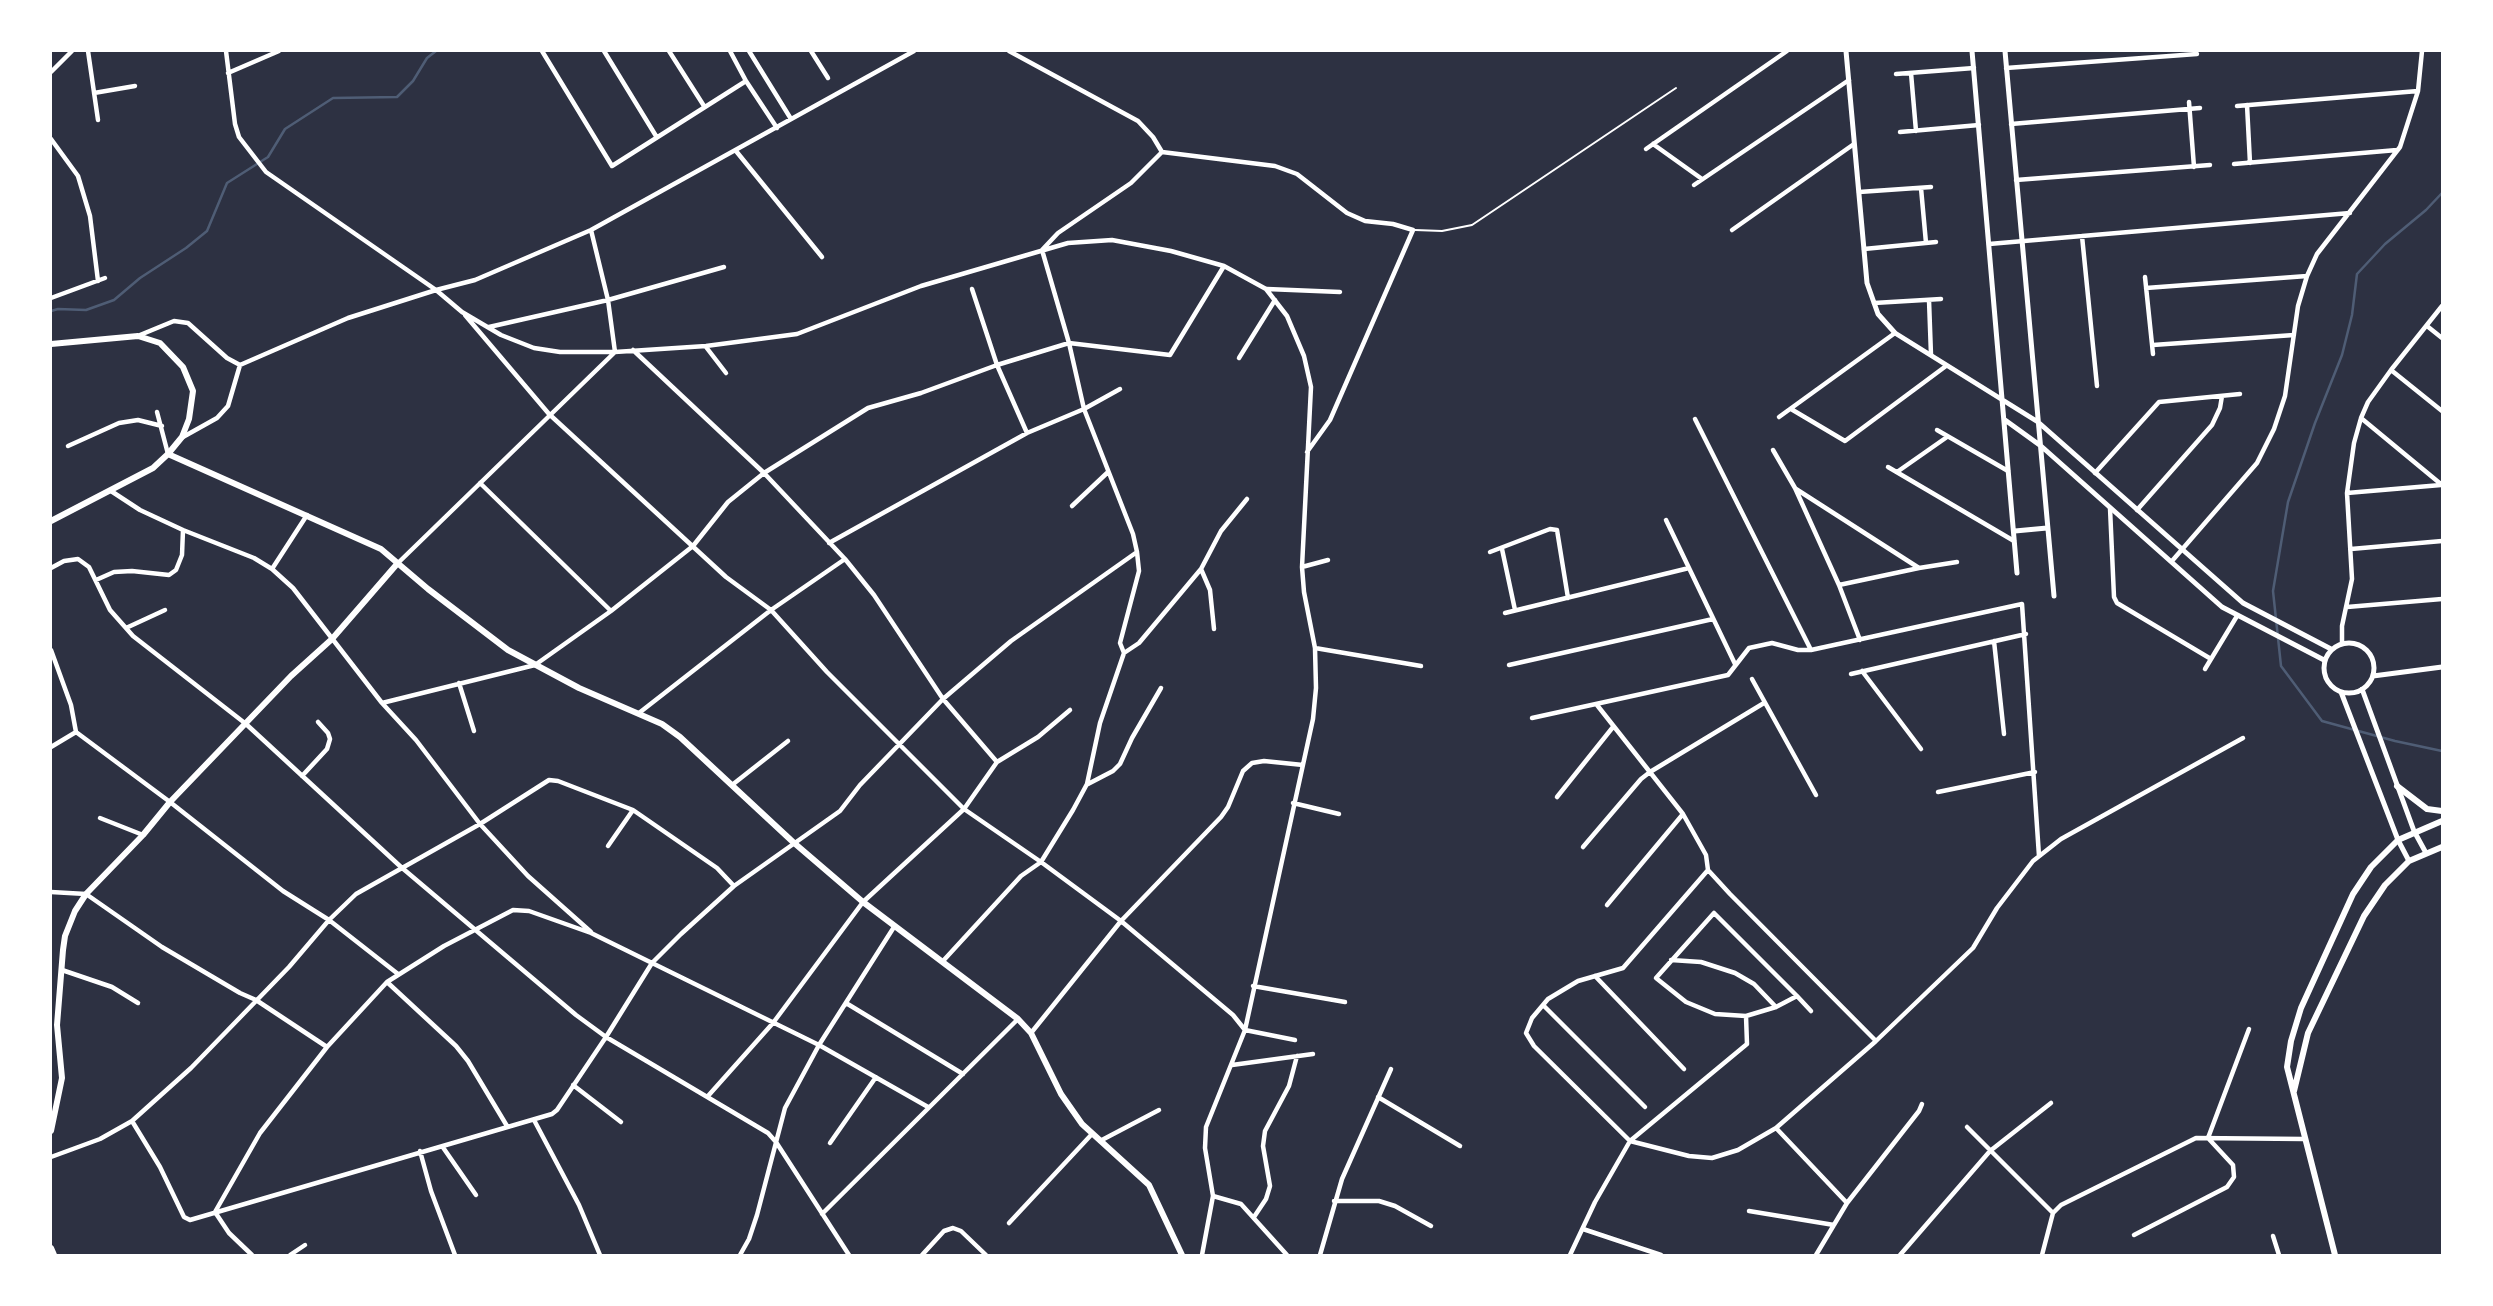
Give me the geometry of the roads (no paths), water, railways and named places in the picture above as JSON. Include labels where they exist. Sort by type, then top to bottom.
[{"type":"main road","points":[[51,344],[138,336],[160,343],[183,367],[193,391],[189,419],[182,437],[169,454],[153,468],[51,521]]},
{"type":"main road","points":[[169,454],[381,549],[509,650],[579,688],[662,724],[680,737],[793,842],[863,902],[1018,1019],[1031,1033],[1061,1094],[1082,1124],[1149,1185],[1182,1255]]},
{"type":"main road","points":[[51,1131],[62,1078],[57,1025],[62,970],[67,929],[75,911],[86,894],[143,835],[170,802],[291,676],[332,639],[397,564]]},
{"type":"main road","points":[[2397,786],[2427,809],[2442,811]]},
{"type":"main road","points":[[2335,1255],[2287,1067],[2301,1008],[2353,894],[2371,866],[2398,840],[2442,821]]},
{"type":"main road","points":[[2293,1093],[2308,1033],[2358,928],[2385,886],[2409,862],[2442,847]]},
{"type":"main road","points":[[51,1248],[54,1255]]},
{"type":"street","points":[[51,72],[72,51]]},
{"type":"street","points":[[88,51],[98,120]]},
{"type":"street","points":[[226,51],[239,137],[266,172],[436,290],[463,312],[534,348],[560,352],[615,352],[706,346],[797,334],[921,285],[1068,243],[1112,240],[1171,251],[1224,266],[1266,289],[1275,300],[1287,316],[1304,356],[1311,387],[1302,567],[1315,648],[1316,688],[1313,719],[1245,1030],[1206,1127],[1205,1148],[1213,1195],[1202,1255]]},
{"type":"street","points":[[228,73],[279,51]]},
{"type":"street","points":[[542,51],[612,166],[746,81]]},
{"type":"street","points":[[604,51],[656,136]]},
{"type":"street","points":[[668,51],[704,106]]},
{"type":"street","points":[[730,51],[777,128]]},
{"type":"street","points":[[749,51],[792,119]]},
{"type":"street","points":[[811,51],[828,78]]},
{"type":"street","points":[[240,365],[348,318],[475,280],[591,230],[914,51]]},
{"type":"street","points":[[1009,51],[1138,121],[1153,137],[1161,152]]},
{"type":"street","points":[[1646,149],[1787,51]]},
{"type":"street","points":[[1846,51],[1867,282],[1878,314],[1895,333],[2038,422],[2181,551],[2244,603],[2331,649]]},
{"type":"street","points":[[1972,51],[2017,573]]},
{"type":"street","points":[[2005,51],[2054,596]]},
{"type":"street","points":[[2172,561],[2258,463],[2274,429],[2285,396],[2298,306],[2307,276],[2317,254],[2398,150],[2418,91],[2422,51]]},
{"type":"street","points":[[2006,68],[2197,54]]},
{"type":"street","points":[[1896,74],[1974,68]]},
{"type":"street","points":[[1911,73],[1916,131]]},
{"type":"street","points":[[1694,185],[1849,80]]},
{"type":"street","points":[[94,93],[135,86]]},
{"type":"street","points":[[2237,106],[2418,91]]},
{"type":"street","points":[[2189,102],[2194,167]]},
{"type":"street","points":[[2247,105],[2250,163]]},
{"type":"street","points":[[2011,124],[2200,108]]},
{"type":"street","points":[[1900,132],[1979,125]]},
{"type":"street","points":[[51,139],[78,176],[90,216],[98,281]]},
{"type":"street","points":[[1653,144],[1702,179]]},
{"type":"street","points":[[1732,230],[1854,144]]},
{"type":"street","points":[[2234,164],[2398,150]]},
{"type":"street","points":[[736,151],[822,257]]},
{"type":"street","points":[[1161,152],[1275,166],[1297,174],[1347,213],[1365,221],[1393,224],[1413,230],[1330,420],[1307,453]]},
{"type":"street","points":[[1042,250],[1058,233],[1131,183],[1161,152]]},
{"type":"street","points":[[2016,180],[2210,165]]},
{"type":"street","points":[[1859,192],[1931,187]]},
{"type":"street","points":[[1921,188],[1926,243]]},
{"type":"street","points":[[1989,244],[2351,213]]},
{"type":"street","points":[[591,230],[607,300],[615,352]]},
{"type":"street","points":[[2082,236],[2097,386]]},
{"type":"street","points":[[1864,248],[1936,242]]},
{"type":"street","points":[[1042,250],[1069,343],[1084,409],[1133,534],[1137,552],[1139,570],[1120,643],[1124,653]]},
{"type":"street","points":[[382,703],[535,665],[611,611],[693,546],[728,502],[764,473],[868,408],[1069,343],[1170,355],[1224,266]]},
{"type":"street","points":[[489,327],[607,300],[724,267]]},
{"type":"street","points":[[2146,288],[2307,276]]},
{"type":"street","points":[[2144,277],[2153,354]]},
{"type":"street","points":[[51,298],[105,278]]},
{"type":"street","points":[[972,289],[997,365],[1027,433]]},
{"type":"street","points":[[1266,289],[1340,292]]},
{"type":"street","points":[[1873,303],[1941,299]]},
{"type":"street","points":[[1239,358],[1275,300]]},
{"type":"street","points":[[1929,300],[1931,356]]},
{"type":"street","points":[[2342,643],[2342,626],[2352,579],[2347,493],[2354,443],[2361,418],[2368,402],[2391,370],[2442,306]]},
{"type":"street","points":[[463,312],[549,414],[726,577],[771,610],[827,672],[964,809],[1121,921],[1233,1015],[1245,1030],[1295,1040]]},
{"type":"street","points":[[138,336],[174,321],[188,323],[227,358],[240,365]]},
{"type":"street","points":[[2426,325],[2442,338]]},
{"type":"street","points":[[1779,417],[1895,333]]},
{"type":"street","points":[[2152,345],[2294,335]]},
{"type":"street","points":[[706,346],[726,373]]},
{"type":"street","points":[[633,350],[764,473],[845,559],[874,595],[943,699],[998,762]]},
{"type":"street","points":[[397,564],[615,352]]},
{"type":"street","points":[[182,437],[217,418],[228,406],[240,365]]},
{"type":"street","points":[[1791,409],[1845,441],[1946,366]]},
{"type":"street","points":[[2391,370],[2442,411]]},
{"type":"street","points":[[828,542],[1027,433],[1084,409],[1120,389]]},
{"type":"street","points":[[2095,473],[2159,402],[2240,394]]},
{"type":"street","points":[[2136,510],[2212,425],[2222,396]]},
{"type":"street","points":[[157,412],[169,454]]},
{"type":"street","points":[[2361,418],[2442,485]]},
{"type":"street","points":[[1695,419],[1811,650]]},
{"type":"street","points":[[68,446],[120,423],[138,420],[162,426]]},
{"type":"street","points":[[2005,420],[2041,446],[2222,607],[2324,660]]},
{"type":"street","points":[[1937,430],[2008,471]]},
{"type":"street","points":[[1897,472],[1947,436]]},
{"type":"street","points":[[1773,450],[1795,488],[1839,585],[1860,640]]},
{"type":"street","points":[[1888,467],[2015,541]]},
{"type":"street","points":[[1072,506],[1107,473]]},
{"type":"street","points":[[480,483],[611,611]]},
{"type":"street","points":[[2347,493],[2442,485]]},
{"type":"street","points":[[1795,488],[1919,568]]},
{"type":"street","points":[[111,491],[141,510],[183,530],[254,558],[272,569],[293,588],[480,824],[528,876],[591,933]]},
{"type":"street","points":[[942,962],[1021,876],[1041,862],[1087,784],[1100,723],[1124,653],[1139,643],[1201,569],[1221,531],[1247,499]]},
{"type":"street","points":[[2110,508],[2114,597],[2117,603],[2211,659]]},
{"type":"street","points":[[272,569],[308,514]]},
{"type":"street","points":[[1666,520],[1735,664]]},
{"type":"street","points":[[2014,531],[2047,528]]},
{"type":"street","points":[[1490,552],[1550,529],[1556,530],[1567,598]]},
{"type":"street","points":[[96,580],[114,572],[169,575],[176,570],[182,555],[183,530]]},
{"type":"street","points":[[2351,549],[2442,541]]},
{"type":"street","points":[[1502,549],[1515,610]]},
{"type":"street","points":[[132,1121],[160,1167],[184,1217],[190,1220],[420,1151],[545,1117],[557,1110],[652,962],[734,886],[840,811],[860,785],[943,699],[1011,641],[1137,552]]},
{"type":"street","points":[[51,568],[64,561],[78,559],[89,567],[110,610],[126,628],[163,661],[246,724],[401,867],[576,1015],[606,1037],[768,1133],[849,1255]]},
{"type":"street","points":[[639,713],[771,610],[845,559]]},
{"type":"street","points":[[1302,567],[1328,561]]},
{"type":"street","points":[[1839,585],[1957,562]]},
{"type":"street","points":[[1505,613],[1689,568]]},
{"type":"street","points":[[1201,569],[1210,590],[1214,629]]},
{"type":"street","points":[[2347,607],[2442,599]]},
{"type":"street","points":[[1532,718],[1728,675],[1749,648],[1772,643],[1798,650],[1811,650],[2022,604],[2039,856]]},
{"type":"street","points":[[126,628],[165,610]]},
{"type":"street","points":[[2206,669],[2237,617]]},
{"type":"street","points":[[1509,664],[1713,619]]},
{"type":"street","points":[[1851,674],[2026,634]]},
{"type":"street","points":[[1994,641],[2004,734]]},
{"type":"street","points":[[2341,692],[2356,692],[2373,676],[2371,655],[2353,642],[2342,643],[2331,649],[2324,660],[2323,670],[2326,680],[2341,692],[2409,862]]},
{"type":"street","points":[[1315,648],[1421,666]]},
{"type":"street","points":[[51,650],[71,705],[76,732],[283,891],[328,920],[398,974]]},
{"type":"street","points":[[2373,676],[2442,667]]},
{"type":"street","points":[[1862,671],[1921,749]]},
{"type":"street","points":[[1752,679],[1816,795]]},
{"type":"street","points":[[459,683],[474,731]]},
{"type":"street","points":[[1087,784],[1113,771],[1120,764],[1161,688]]},
{"type":"street","points":[[2362,689],[2414,831],[2426,853]]},
{"type":"street","points":[[1583,847],[1641,779],[1764,703]]},
{"type":"street","points":[[1597,705],[1684,814],[1706,855],[1708,870],[1875,1041]]},
{"type":"street","points":[[708,1096],[773,1023],[863,902],[964,809],[998,762],[1038,737],[1070,710]]},
{"type":"street","points":[[302,776],[327,748],[330,740],[328,733],[318,722]]},
{"type":"street","points":[[1557,797],[1613,727]]},
{"type":"street","points":[[51,747],[76,732]]},
{"type":"street","points":[[1708,870],[1623,968],[1578,981],[1548,999],[1532,1018],[1526,1033],[1534,1046],[1630,1141],[1689,1156],[1712,1158],[1738,1150],[1776,1128],[1875,1041],[1973,948],[1997,908],[2039,856],[2061,839],[2243,738]]},
{"type":"street","points":[[732,785],[788,741]]},
{"type":"street","points":[[1031,1033],[1121,921],[1221,817],[1243,771],[1252,763],[1264,761],[1303,765]]},
{"type":"street","points":[[1938,792],[2035,772]]},
{"type":"street","points":[[51,1157],[100,1139],[132,1121],[191,1068],[289,967],[328,920],[356,894],[480,824],[549,780],[633,810],[718,868],[734,886]]},
{"type":"street","points":[[1293,803],[1339,814]]},
{"type":"street","points":[[608,846],[633,810]]},
{"type":"street","points":[[1607,905],[1684,814]]},
{"type":"street","points":[[100,818],[143,835]]},
{"type":"street","points":[[51,892],[86,894],[162,947],[256,1000],[327,1047]]},
{"type":"street","points":[[215,1212],[260,1133],[327,1047],[387,982],[443,946],[513,910],[529,911],[591,933],[820,1045],[928,1107]]},
{"type":"street","points":[[1797,996],[1776,1007],[1746,1016],[1715,1014],[1686,1002],[1656,978],[1714,913],[1797,996],[1811,1011]]},
{"type":"street","points":[[740,1255],[749,1239],[757,1214],[785,1108],[820,1045],[894,927]]},
{"type":"street","points":[[1671,960],[1701,962],[1735,973],[1754,985],[1776,1007]]},
{"type":"street","points":[[62,970],[112,987],[138,1003]]},
{"type":"street","points":[[1595,976],[1684,1069]]},
{"type":"street","points":[[387,982],[456,1046],[507,1126]]},
{"type":"street","points":[[1253,986],[1345,1002]]},
{"type":"street","points":[[846,1003],[963,1074]]},
{"type":"street","points":[[1543,1005],[1645,1107]]},
{"type":"street","points":[[1570,1255],[1630,1141],[1747,1044],[1746,1016]]},
{"type":"street","points":[[822,1214],[1018,1019]]},
{"type":"street","points":[[2208,1138],[2249,1029]]},
{"type":"street","points":[[1232,1065],[1313,1054]]},
{"type":"street","points":[[1254,1217],[1266,1199],[1270,1186],[1263,1146],[1265,1131],[1289,1086],[1297,1056]]},
{"type":"street","points":[[1320,1255],[1342,1179],[1391,1069]]},
{"type":"street","points":[[830,1143],[876,1077]]},
{"type":"street","points":[[573,1085],[621,1122]]},
{"type":"street","points":[[1378,1097],[1460,1146]]},
{"type":"street","points":[[1900,1255],[1990,1151],[2051,1103]]},
{"type":"street","points":[[1816,1255],[1847,1203],[1922,1104]]},
{"type":"street","points":[[1099,1141],[1159,1110]]},
{"type":"street","points":[[534,1120],[579,1205],[600,1255]]},
{"type":"street","points":[[1967,1127],[2053,1213]]},
{"type":"street","points":[[1776,1128],[1847,1203]]},
{"type":"street","points":[[1009,1223],[1091,1134]]},
{"type":"street","points":[[2042,1255],[2053,1213],[2061,1205],[2196,1138],[2304,1139]]},
{"type":"street","points":[[2134,1236],[2227,1187],[2234,1177],[2233,1165],[2208,1138]]},
{"type":"street","points":[[442,1146],[476,1195]]},
{"type":"street","points":[[420,1151],[431,1191],[455,1255]]},
{"type":"street","points":[[1213,1195],[1241,1204],[1287,1255]]},
{"type":"street","points":[[1335,1201],[1379,1201],[1395,1206],[1432,1226]]},
{"type":"street","points":[[1749,1211],[1834,1225]]},
{"type":"street","points":[[215,1212],[229,1233],[253,1255]]},
{"type":"street","points":[[922,1255],[944,1231],[953,1228],[961,1231],[986,1255]]},
{"type":"street","points":[[1583,1228],[1661,1255]]},
{"type":"street","points":[[2273,1236],[2279,1255]]},
{"type":"street","points":[[290,1255],[305,1245]]},
{"type":"lane","points":[[1413,230],[1442,231],[1472,225],[1676,88]]},
{"type":"waterway","points":[[51,311],[86,310],[114,300],[140,278],[207,231],[227,183],[268,157],[285,129],[333,98],[397,97],[413,81],[427,58],[436,51]]},
{"type":"waterway","points":[[2442,193],[2385,244],[2357,274],[2352,315],[2342,355],[2288,502],[2273,591],[2281,666],[2322,721],[2442,751]]}]
